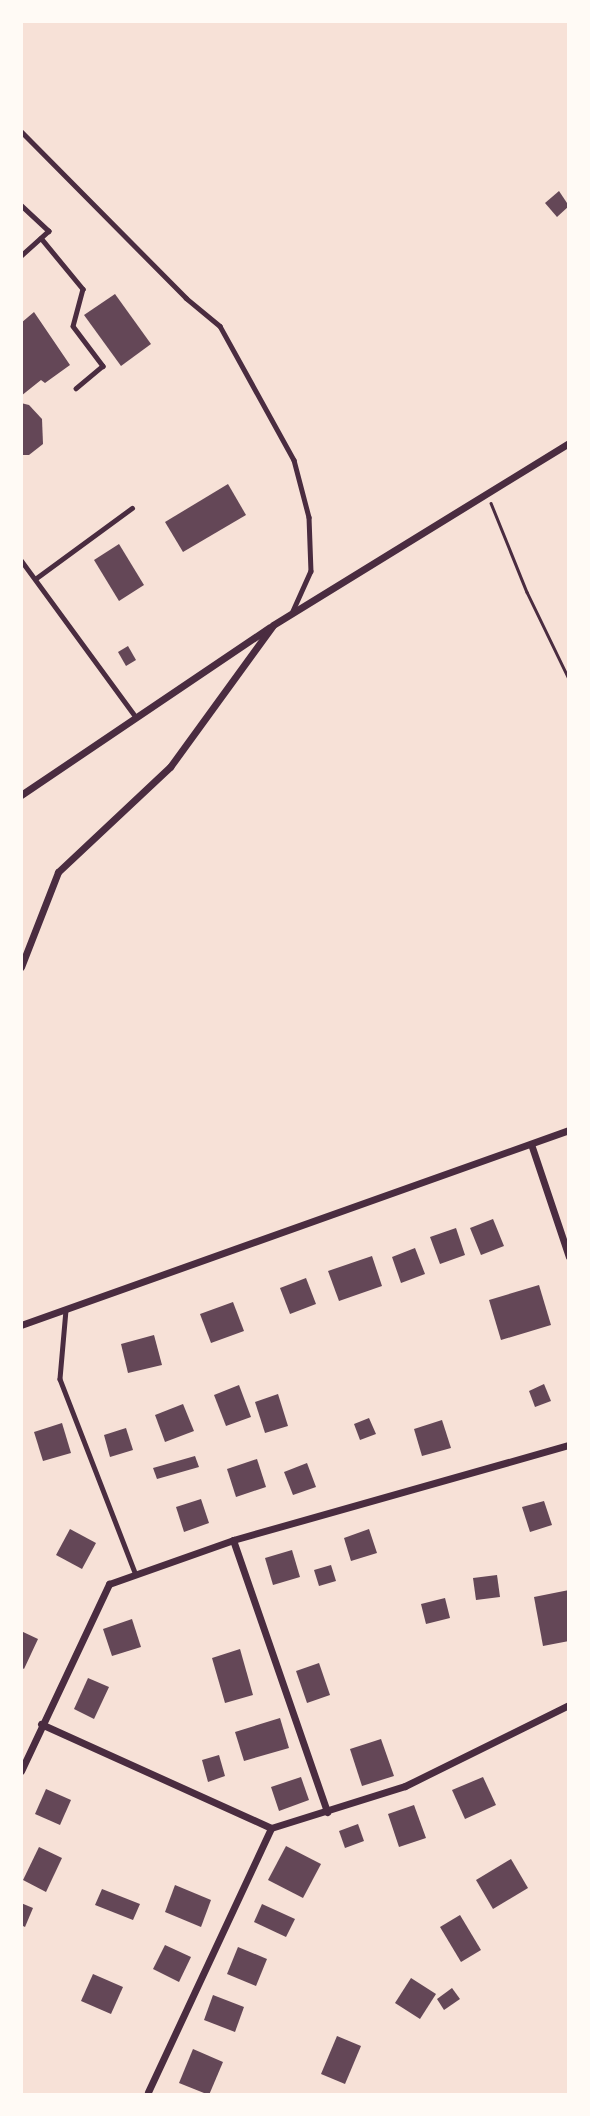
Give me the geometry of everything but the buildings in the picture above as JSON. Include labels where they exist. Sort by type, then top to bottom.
[{"type":"street","points":[[21,795],[293,612],[569,443]]},
{"type":"street","points":[[21,967],[58,872],[170,767],[273,625]]},
{"type":"street","points":[[21,1325],[569,1130]]},
{"type":"street","points":[[531,1144],[569,1257]]},
{"type":"street","points":[[21,1771],[109,1584],[135,1572],[233,1540],[569,1445]]},
{"type":"street","points":[[233,1540],[327,1812]]},
{"type":"street","points":[[41,1724],[271,1828],[405,1786],[569,1704]]},
{"type":"street","points":[[148,2092],[271,1828]]},
{"type":"lane","points":[[21,131],[186,298],[220,327],[294,460],[309,517],[310,571],[293,612]]},
{"type":"lane","points":[[21,205],[49,231],[21,256]]},
{"type":"lane","points":[[41,238],[83,289],[73,326],[103,366],[76,389]]},
{"type":"lane","points":[[35,579],[132,508]]},
{"type":"lane","points":[[22,564],[135,716]]},
{"type":"lane","points":[[66,1309],[60,1379],[135,1572]]},
{"type":"path","points":[[487,493],[527,592],[569,679]]}]
